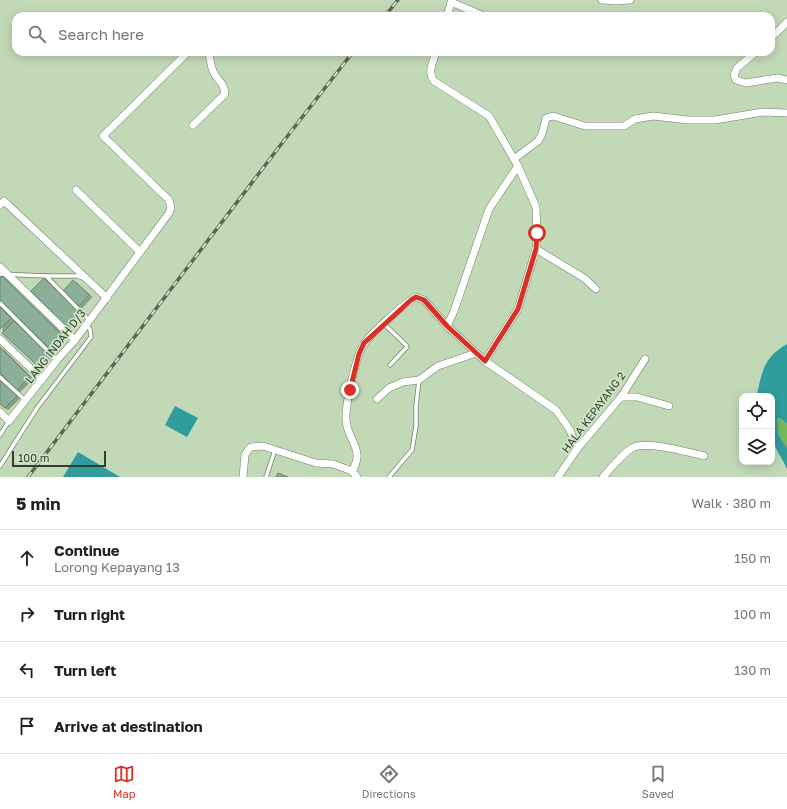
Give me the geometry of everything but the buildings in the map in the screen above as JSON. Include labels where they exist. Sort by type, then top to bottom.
[{"type":"street","points":[[602,0],[630,0]]},
{"type":"street","points":[[448,12],[451,1],[475,12]]},
{"type":"street","points":[[775,34],[787,22]]},
{"type":"street","name":"LANG INDAH D/3","points":[[9,421],[57,360],[75,340],[169,213],[171,208],[169,200],[103,136],[184,56]]},
{"type":"street","points":[[193,125],[225,94],[224,86],[215,76],[212,69],[209,56]]},
{"type":"street","points":[[435,56],[430,76],[434,81],[489,116],[518,166],[536,207],[536,249],[518,309],[485,361]]},
{"type":"street","points":[[751,56],[736,69],[734,75],[736,80],[746,83],[777,78],[787,80]]},
{"type":"street","points":[[514,159],[538,141],[542,134],[546,118],[553,116],[585,126],[624,126],[636,119],[653,116],[688,120],[715,120],[763,112],[787,113]]},
{"type":"street","points":[[447,326],[454,311],[489,209],[518,166]]},
{"type":"street","points":[[76,190],[140,252]]},
{"type":"street","points":[[0,205],[4,201],[86,280],[107,298]]},
{"type":"street","points":[[536,249],[584,278],[596,290]]},
{"type":"street","points":[[0,267],[75,340]]},
{"type":"street","points":[[243,477],[248,450],[251,447],[262,446],[316,463],[333,464],[355,474],[358,451],[347,430],[346,418],[350,390],[359,354],[364,343],[416,297],[424,300],[447,326],[485,361],[556,410],[570,430],[577,449]]},
{"type":"street","points":[[0,339],[42,379]]},
{"type":"street","points":[[377,399],[389,388],[403,382],[419,380],[438,366],[476,353]]},
{"type":"street","name":"HALA KEPAYANG 2","points":[[558,477],[577,449],[621,397],[645,360]]},
{"type":"street","points":[[621,397],[637,397],[669,406]]},
{"type":"street","points":[[0,412],[9,421]]},
{"type":"street","points":[[603,477],[619,459],[634,447],[654,446],[704,456]]},
{"type":"lane","points":[[0,274],[77,276],[86,280]]},
{"type":"lane","points":[[0,466],[37,408],[91,337],[88,323],[46,276]]},
{"type":"lane","points":[[0,304],[57,360]]},
{"type":"lane","points":[[384,324],[407,347],[390,365]]},
{"type":"lane","points":[[0,377],[25,400]]},
{"type":"lane","points":[[389,477],[412,450],[416,426],[416,406],[419,380]]},
{"type":"lane","points":[[0,435],[9,421]]},
{"type":"lane","points":[[266,477],[275,450]]},
{"type":"green space","points":[[780,418],[787,424],[787,448],[779,436],[777,419]]},
{"type":"water","points":[[787,344],[787,424],[780,418],[777,419],[779,436],[787,448],[787,469],[775,446],[775,393],[758,393],[760,379],[765,366],[769,359]]},
{"type":"water","points":[[175,406],[198,418],[187,437],[165,425]]},
{"type":"water","points":[[78,452],[120,477],[63,477]]},
{"type":"railway","points":[[388,12],[398,0]]},
{"type":"railway","points":[[28,477],[350,56]]},
{"type":"route","points":[[350,390],[359,354],[364,343],[416,297],[424,300],[447,326],[485,361],[518,309],[536,249],[537,233]]}]
